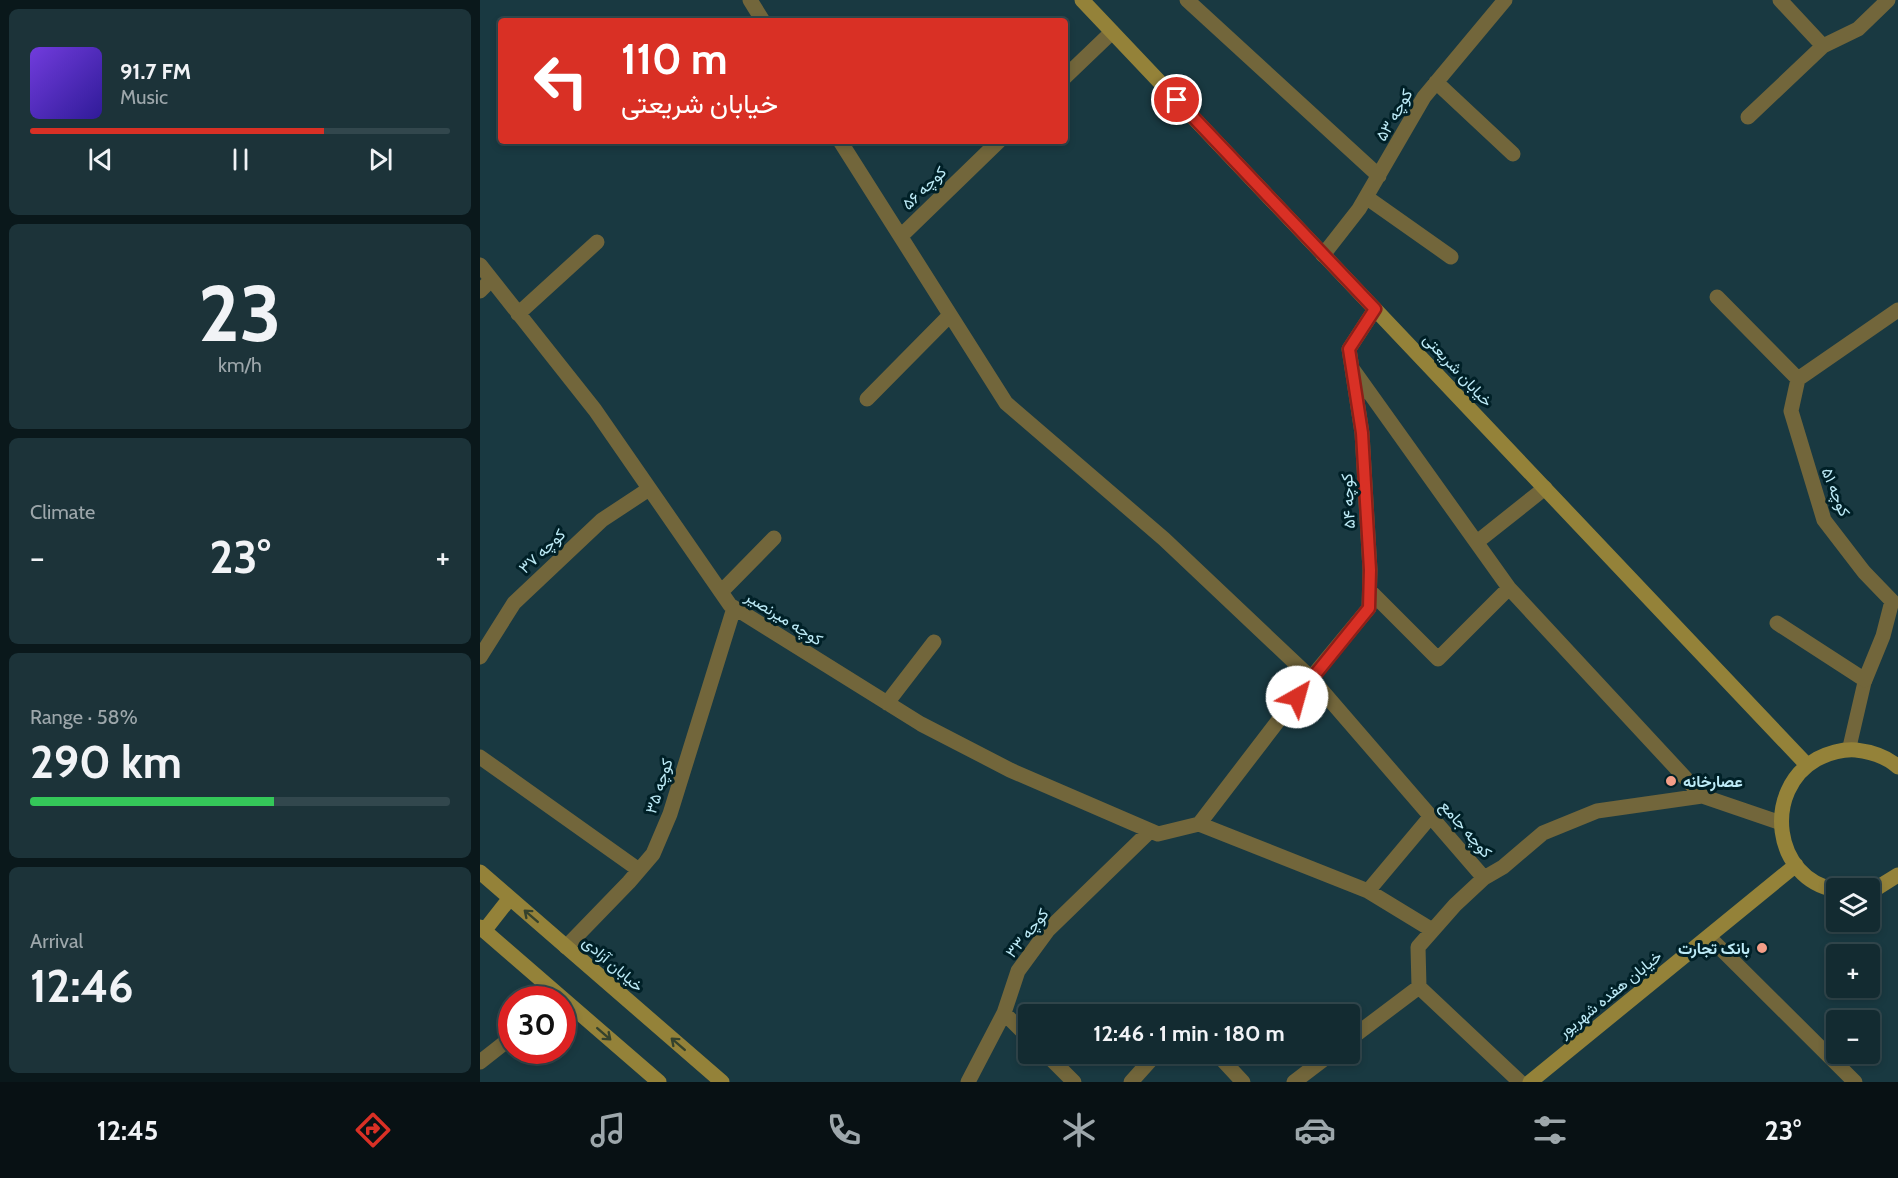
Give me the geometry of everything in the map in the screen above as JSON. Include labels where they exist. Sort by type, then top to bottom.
[{"type":"street","points":[[750,0],[761,18]]},
{"type":"street","name":"خیابان شریعتی","points":[[1082,0],[1808,765]]},
{"type":"street","points":[[1187,0],[1379,176]]},
{"type":"street","name":"کوچه ۵۳","points":[[1323,255],[1366,197],[1424,97],[1505,0]]},
{"type":"street","points":[[1779,0],[1823,46]]},
{"type":"street","points":[[1748,117],[1823,46],[1858,29],[1888,0]]},
{"type":"street","points":[[1068,74],[1112,32]]},
{"type":"street","points":[[1436,82],[1514,154]]},
{"type":"street","name":"کوچه جامع","points":[[842,144],[1006,403],[1164,539],[1311,678],[1484,878],[1503,867],[1543,833],[1598,811],[1702,796]]},
{"type":"street","name":"کوچه ۵۶","points":[[901,236],[996,144]]},
{"type":"street","points":[[1366,197],[1451,257]]},
{"type":"street","points":[[518,314],[597,242]]},
{"type":"street","name":"کوچه میرنصیر","points":[[480,265],[595,410],[734,608],[921,724],[1010,770],[1158,834],[1198,825]]},
{"type":"street","points":[[480,291],[491,280]]},
{"type":"street","points":[[1717,297],[1798,379],[1898,310]]},
{"type":"street","name":"کوچه ۵۴","points":[[1198,825],[1311,678],[1369,608],[1362,433],[1349,349],[1375,309]]},
{"type":"street","points":[[867,399],[950,315]]},
{"type":"street","points":[[1352,368],[1509,588],[1702,796],[1780,824]]},
{"type":"street","name":"کوچه ۵۱","points":[[1798,379],[1791,411],[1824,520],[1864,572],[1892,601],[1883,636],[1865,680]]},
{"type":"street","points":[[1477,542],[1545,488]]},
{"type":"street","name":"کوچه ۳۷","points":[[480,657],[513,603],[602,520],[649,489]]},
{"type":"street","points":[[721,592],[774,538]]},
{"type":"street","points":[[1370,591],[1438,659],[1509,588]]},
{"type":"street","name":"کوچه ۳۵","points":[[566,947],[653,854],[670,814],[734,608]]},
{"type":"street","points":[[1778,623],[1865,680]]},
{"type":"street","points":[[887,703],[934,642]]},
{"type":"street","points":[[1826,886],[1812,880],[1796,865],[1785,845],[1780,824],[1783,801],[1792,781],[1808,765],[1827,754],[1849,749],[1872,752],[1892,761],[1898,767]]},
{"type":"street","points":[[480,757],[639,870]]},
{"type":"street","points":[[1368,891],[1431,816]]},
{"type":"street","points":[[1198,825],[1368,891],[1432,930]]},
{"type":"street","name":"کوچه ۳۳","points":[[968,1082],[1004,1013],[1018,971],[1048,930],[1150,831]]},
{"type":"street","name":"خیابان هفده شهریور","points":[[1530,1082],[1796,865]]},
{"type":"street","name":"خیابان آزادی","points":[[480,872],[722,1082]]},
{"type":"street","points":[[1484,878],[1418,947],[1419,987],[1520,1082]]},
{"type":"street","points":[[1880,886],[1897,878]]},
{"type":"street","points":[[510,898],[482,929],[546,986]]},
{"type":"street","points":[[1709,937],[1855,1082]]},
{"type":"street","points":[[1360,1031],[1419,987]]},
{"type":"street","points":[[576,1012],[659,1082]]},
{"type":"street","points":[[1004,1013],[1018,1027]]},
{"type":"street","points":[[480,1062],[498,1047]]},
{"type":"street","points":[[1056,1064],[1074,1082]]},
{"type":"street","points":[[1131,1082],[1147,1064]]},
{"type":"street","points":[[1226,1064],[1243,1082]]},
{"type":"street","points":[[1293,1082],[1317,1064]]},
{"type":"lane","name":"کوچه ۵۱","points":[[1849,749],[1865,680]]},
{"type":"place","name":"عصارخانه","points":[[1671,781]]},
{"type":"place","name":"بانک تجارت","points":[[1762,948]]},
{"type":"route","points":[[1177,100],[1375,309],[1349,349],[1362,433],[1370,570],[1369,608],[1297,697]]}]
